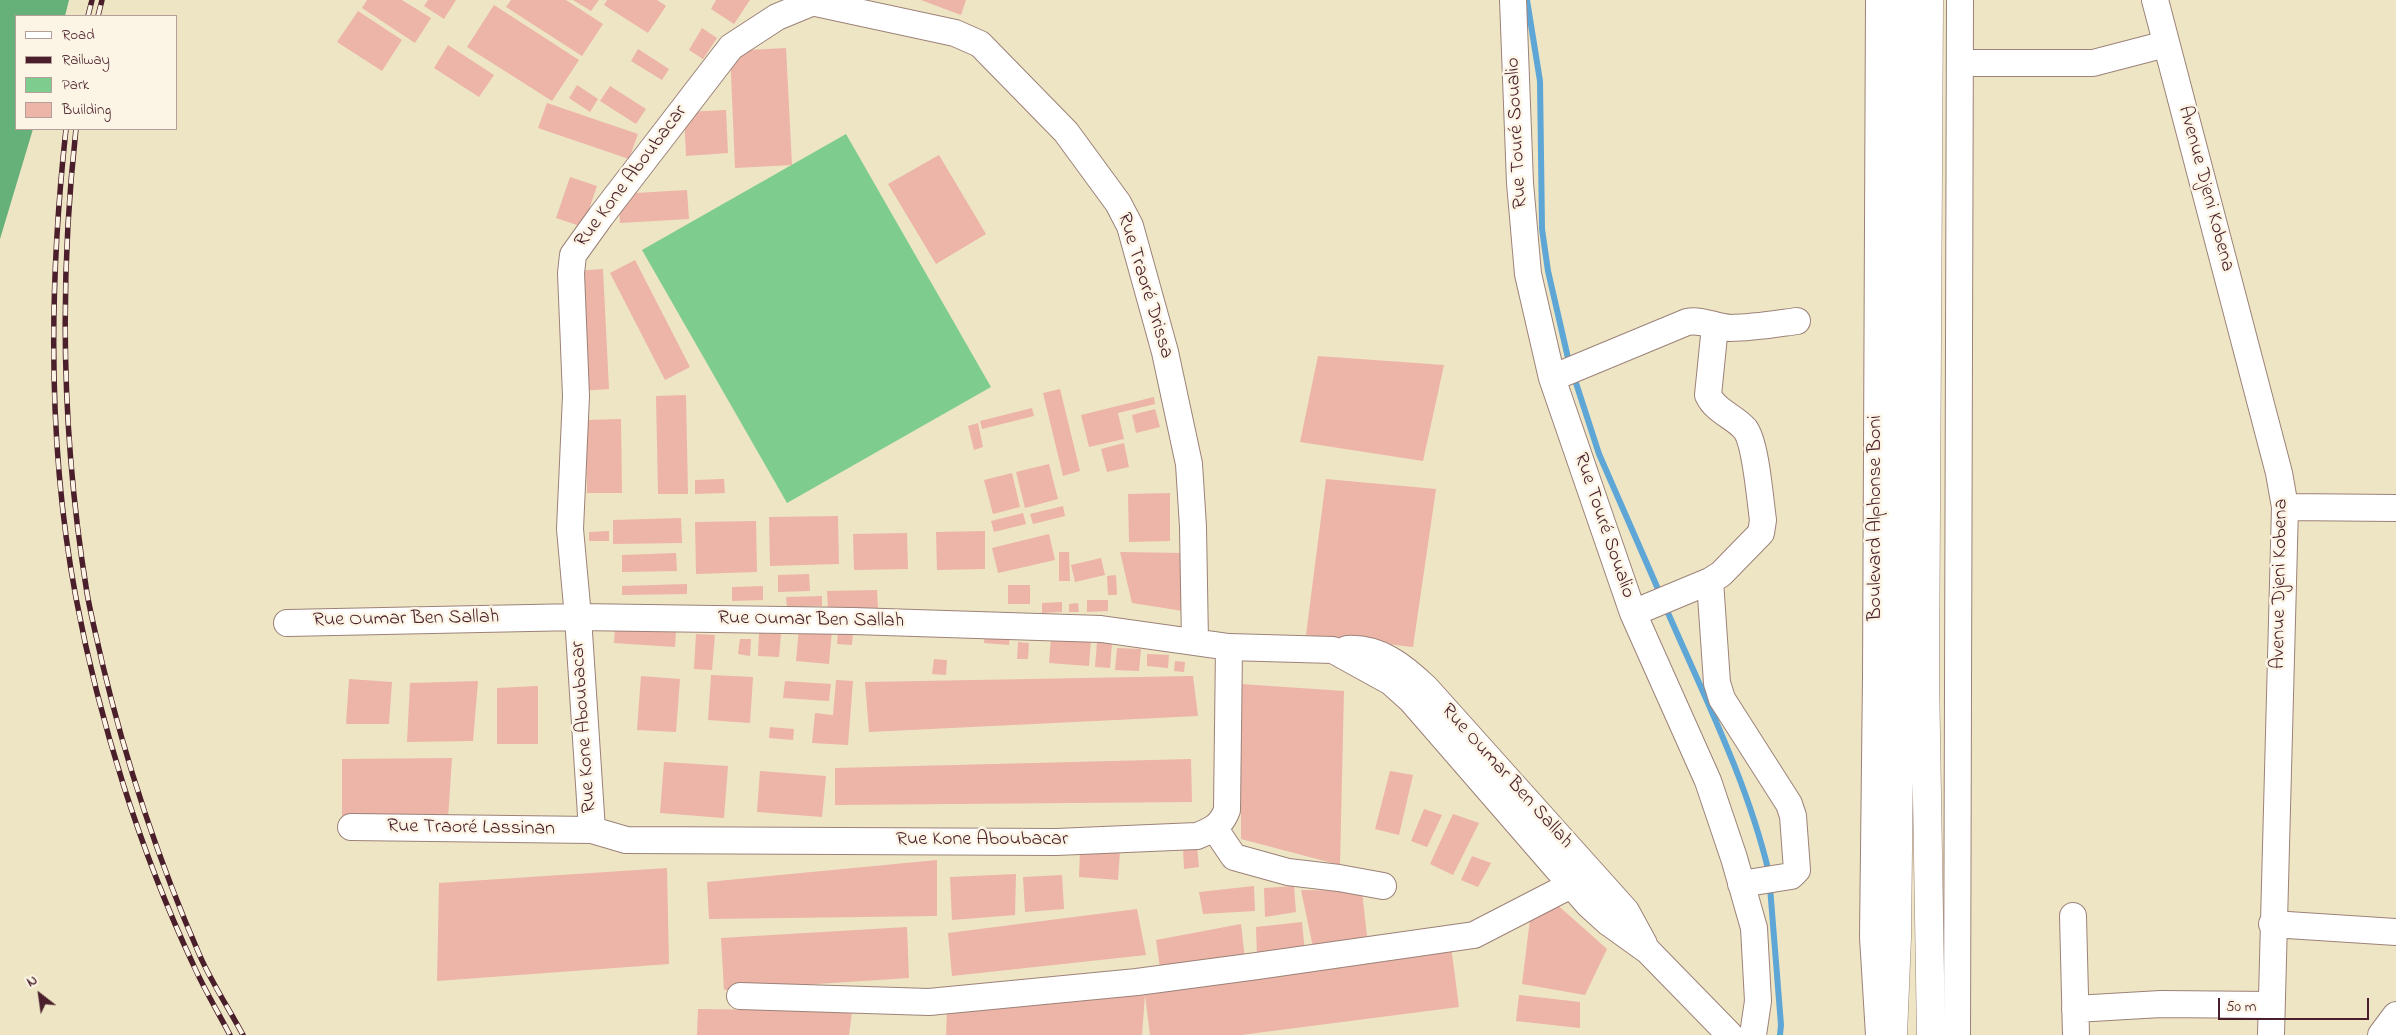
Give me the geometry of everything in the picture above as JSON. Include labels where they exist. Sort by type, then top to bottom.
[{"type":"main road","name":"Boulevard Alphonse Boni","points":[[1904,0],[1925,676],[1931,1035]]},
{"type":"main road","name":"Boulevard Alphonse Boni","points":[[1894,1035],[1914,350],[1929,0]]},
{"type":"street","name":"Rue Touré Soualio","points":[[1513,0],[1520,183],[1528,274],[1552,378],[1633,612],[1708,781],[1742,884],[1754,928],[1758,1001],[1753,1035]]},
{"type":"street","name":"Boulevard Alphonse Boni","points":[[1879,0],[1873,937],[1879,1035]]},
{"type":"street","points":[[1956,1035],[1960,0]]},
{"type":"street","name":"Avenue Djeni Kobena","points":[[2155,0],[2279,473],[2285,507],[2270,1035]]},
{"type":"street","name":"Rue Kone Aboubacar","points":[[807,2],[776,17],[731,47],[601,216],[573,256],[571,273],[576,396],[570,528],[578,617],[592,830],[626,840],[1056,842],[1198,836],[1216,829]]},
{"type":"street","name":"Rue Traoré Drissa","points":[[807,2],[955,33],[980,44],[1066,132],[1118,203],[1130,226],[1165,352],[1189,464],[1193,527],[1194,642]]},
{"type":"street","points":[[1960,63],[2093,63],[2166,44]]},
{"type":"street","points":[[1552,378],[1687,322],[1697,320],[1715,326],[1731,328],[1797,322]]},
{"type":"street","points":[[1633,612],[1710,581],[1721,574],[1761,533],[1763,520],[1751,441],[1745,429],[1718,408],[1708,395],[1715,326]]},
{"type":"street","points":[[2285,507],[2396,508]]},
{"type":"street","points":[[1710,581],[1716,683],[1722,700],[1789,804],[1793,816],[1797,870],[1791,876],[1742,884]]},
{"type":"street","name":"Rue Oumar Ben Sallah","points":[[287,623],[578,617],[853,621],[1101,629],[1229,647],[1353,649],[1383,654],[1406,669],[1426,688],[1626,911],[1648,951]]},
{"type":"street","points":[[1229,647],[1227,810],[1223,820],[1216,829],[1234,857],[1288,872],[1383,886]]},
{"type":"street","name":"Rue Oumar Ben Sallah","points":[[1333,650],[1391,682],[1411,700],[1588,904],[1648,951],[1730,1035]]},
{"type":"street","name":"Rue Traoré Lassinan","points":[[351,827],[592,830]]},
{"type":"street","points":[[740,996],[929,1002],[1136,982],[1248,968],[1474,935],[1571,885]]},
{"type":"street","points":[[2073,916],[2076,1035]]},
{"type":"street","points":[[2272,924],[2396,932]]},
{"type":"street","points":[[2075,1009],[2160,1004],[2271,1005]]},
{"type":"street","points":[[2381,1035],[2396,1015]]},
{"type":"green space","points":[[0,0],[69,0],[65,15],[15,15],[15,130],[33,130],[0,239]]},
{"type":"green space","points":[[846,134],[991,387],[787,503],[642,250]]},
{"type":"building","points":[[367,0],[402,0],[431,18],[415,43],[362,8]]},
{"type":"building","points":[[428,0],[456,0],[444,19],[424,6]]},
{"type":"building","points":[[511,0],[566,0],[603,24],[582,56],[506,7]]},
{"type":"building","points":[[573,0],[599,0],[591,11]]},
{"type":"building","points":[[607,0],[657,0],[666,6],[648,33],[604,5]]},
{"type":"building","points":[[716,0],[750,0],[734,24],[711,9]]},
{"type":"building","points":[[921,0],[966,0],[961,15]]},
{"type":"building","points":[[494,5],[579,60],[552,101],[467,47]]},
{"type":"building","points":[[358,11],[402,40],[382,71],[337,42]]},
{"type":"building","points":[[702,28],[717,38],[703,59],[689,50]]},
{"type":"building","points":[[448,45],[494,75],[479,97],[434,68]]},
{"type":"building","points":[[786,48],[792,165],[735,168],[730,51]]},
{"type":"building","points":[[638,49],[669,69],[662,80],[631,61]]},
{"type":"building","points":[[577,85],[598,99],[590,112],[569,98]]},
{"type":"building","points":[[610,86],[646,109],[636,124],[600,101]]},
{"type":"building","points":[[547,103],[638,134],[629,159],[538,128]]},
{"type":"building","points":[[726,110],[728,153],[686,156],[684,112]]},
{"type":"building","points":[[939,155],[986,234],[936,264],[888,184]]},
{"type":"building","points":[[570,177],[597,186],[583,227],[556,218]]},
{"type":"building","points":[[687,190],[689,219],[620,223],[618,194]]},
{"type":"building","points":[[635,260],[690,367],[665,380],[610,273]]},
{"type":"building","points":[[603,269],[609,389],[581,391],[575,271]]},
{"type":"building","points":[[1318,356],[1444,365],[1423,461],[1300,442]]},
{"type":"building","points":[[1060,389],[1080,471],[1063,476],[1043,393]]},
{"type":"building","points":[[686,395],[688,494],[658,494],[656,396]]},
{"type":"building","points":[[1154,397],[1155,404],[1118,413],[1124,439],[1089,447],[1081,415]]},
{"type":"building","points":[[1032,408],[1034,416],[982,429],[980,421]]},
{"type":"building","points":[[1155,409],[1160,427],[1136,433],[1132,415]]},
{"type":"building","points":[[621,419],[622,493],[587,493],[585,420]]},
{"type":"building","points":[[978,423],[983,447],[974,450],[968,426]]},
{"type":"building","points":[[1124,443],[1129,467],[1107,472],[1101,449]]},
{"type":"building","points":[[1049,464],[1058,499],[1025,508],[1016,472]]},
{"type":"building","points":[[1012,473],[1020,507],[993,514],[984,480]]},
{"type":"building","points":[[724,479],[725,493],[695,494],[695,480]]},
{"type":"building","points":[[1326,479],[1436,489],[1413,647],[1306,635]]},
{"type":"building","points":[[1170,493],[1170,541],[1129,542],[1128,494]]},
{"type":"building","points":[[1063,506],[1065,516],[1033,524],[1030,514]]},
{"type":"building","points":[[1023,513],[1026,524],[994,532],[991,521]]},
{"type":"building","points":[[838,516],[839,564],[770,566],[769,517]]},
{"type":"building","points":[[681,518],[682,543],[613,544],[613,520]]},
{"type":"building","points":[[756,521],[757,572],[696,574],[695,522]]},
{"type":"building","points":[[609,531],[609,541],[589,541],[589,532]]},
{"type":"building","points":[[985,531],[985,569],[937,570],[936,532]]},
{"type":"building","points":[[907,533],[908,569],[854,570],[853,534]]},
{"type":"building","points":[[1049,534],[1055,560],[998,573],[992,548]]},
{"type":"building","points":[[1059,552],[1069,552],[1070,581],[1059,581]]},
{"type":"building","points":[[1120,552],[1183,553],[1183,611],[1132,603]]},
{"type":"building","points":[[676,553],[677,571],[622,572],[622,555]]},
{"type":"building","points":[[1101,558],[1105,575],[1075,582],[1071,565]]},
{"type":"building","points":[[809,574],[810,591],[778,592],[778,575]]},
{"type":"building","points":[[1116,575],[1117,595],[1108,595],[1107,576]]},
{"type":"building","points":[[687,584],[687,594],[622,595],[622,586]]},
{"type":"building","points":[[1008,585],[1030,585],[1030,604],[1008,604]]},
{"type":"building","points":[[763,586],[763,600],[732,601],[732,587]]},
{"type":"building","points":[[877,590],[878,609],[828,610],[827,591]]},
{"type":"building","points":[[822,596],[822,606],[787,607],[786,597]]},
{"type":"building","points":[[1087,600],[1108,600],[1108,611],[1087,612]]},
{"type":"building","points":[[1062,602],[1062,612],[1042,613],[1042,603]]},
{"type":"building","points":[[1078,603],[1079,612],[1069,612],[1069,604]]},
{"type":"building","points":[[615,626],[676,631],[675,647],[614,643]]},
{"type":"building","points":[[799,628],[832,631],[829,664],[796,661]]},
{"type":"building","points":[[838,632],[853,633],[852,645],[837,644]]},
{"type":"building","points":[[759,633],[781,634],[779,657],[758,656]]},
{"type":"building","points":[[985,633],[1010,635],[1009,645],[984,643]]},
{"type":"building","points":[[696,634],[715,635],[712,670],[694,669]]},
{"type":"building","points":[[1051,637],[1091,640],[1089,666],[1049,663]]},
{"type":"building","points":[[740,639],[751,639],[750,656],[738,654]]},
{"type":"building","points":[[1018,642],[1029,643],[1028,659],[1017,659]]},
{"type":"building","points":[[1097,642],[1112,643],[1110,668],[1095,667]]},
{"type":"building","points":[[1117,648],[1141,649],[1139,671],[1115,670]]},
{"type":"building","points":[[1147,654],[1169,655],[1168,668],[1147,666]]},
{"type":"building","points":[[934,659],[947,660],[946,675],[932,674]]},
{"type":"building","points":[[1175,661],[1185,662],[1184,672],[1174,671]]},
{"type":"building","points":[[711,675],[753,677],[750,723],[708,720]]},
{"type":"building","points":[[641,676],[680,679],[676,732],[637,730]]},
{"type":"building","points":[[1193,676],[1198,716],[869,732],[865,682]]},
{"type":"building","points":[[349,679],[392,682],[389,724],[346,724]]},
{"type":"building","points":[[836,680],[853,681],[848,745],[812,743],[815,713],[833,715]]},
{"type":"building","points":[[478,681],[473,741],[407,742],[410,683]]},
{"type":"building","points":[[785,681],[831,684],[829,701],[783,698]]},
{"type":"building","points":[[1241,684],[1344,691],[1340,865],[1241,839]]},
{"type":"building","points":[[538,686],[538,744],[497,744],[497,688]]},
{"type":"building","points":[[770,727],[794,729],[793,740],[769,738]]},
{"type":"building","points":[[452,758],[448,819],[342,816],[342,759]]},
{"type":"building","points":[[1191,759],[1192,802],[835,805],[835,768]]},
{"type":"building","points":[[664,762],[728,766],[724,818],[660,813]]},
{"type":"building","points":[[760,771],[826,776],[822,817],[757,812]]},
{"type":"building","points":[[1390,771],[1413,775],[1399,835],[1375,829]]},
{"type":"building","points":[[1424,809],[1442,815],[1427,847],[1411,841]]},
{"type":"building","points":[[1453,814],[1479,823],[1453,875],[1430,864]]},
{"type":"building","points":[[1197,846],[1199,867],[1184,869],[1183,847]]},
{"type":"building","points":[[1080,850],[1120,851],[1118,880],[1079,877]]},
{"type":"building","points":[[1472,856],[1491,863],[1478,887],[1461,880]]},
{"type":"building","points":[[937,860],[937,916],[709,919],[707,882]]},
{"type":"building","points":[[667,868],[669,964],[437,981],[439,883]]},
{"type":"building","points":[[1016,874],[1015,915],[952,920],[950,877]]},
{"type":"building","points":[[1062,875],[1064,909],[1025,912],[1023,877]]},
{"type":"building","points":[[1254,886],[1255,911],[1203,914],[1199,892]]},
{"type":"building","points":[[1294,886],[1296,912],[1265,917],[1264,888]]},
{"type":"building","points":[[1301,890],[1362,891],[1368,945],[1314,952]]},
{"type":"building","points":[[1553,901],[1607,949],[1585,995],[1522,984],[1531,911]]},
{"type":"building","points":[[1137,909],[1146,955],[952,976],[948,933]]},
{"type":"building","points":[[1302,922],[1305,953],[1257,958],[1256,927]]},
{"type":"building","points":[[1241,924],[1245,959],[1161,975],[1156,940]]},
{"type":"building","points":[[907,927],[909,978],[724,990],[721,938]]},
{"type":"building","points":[[1451,946],[1459,1007],[1241,1035],[1150,1035],[1145,995]]},
{"type":"building","points":[[1145,995],[1142,1035],[946,1035],[947,1010]]},
{"type":"building","points":[[1519,995],[1580,1002],[1580,1028],[1516,1021]]},
{"type":"building","points":[[698,1009],[852,1011],[849,1035],[697,1035]]},
{"type":"waterway","points":[[1527,0],[1540,81],[1542,229],[1548,271],[1568,358]]},
{"type":"waterway","points":[[1575,380],[1599,454],[1658,589]]},
{"type":"waterway","points":[[1665,606],[1709,705],[1749,804],[1769,873]]},
{"type":"waterway","points":[[1770,887],[1781,1025],[1780,1035]]},
{"type":"railway","points":[[88,15],[92,0]]},
{"type":"railway","points":[[98,15],[102,0]]},
{"type":"railway","points":[[66,130],[56,246],[54,364],[60,482],[76,598],[85,644],[109,738],[139,831],[174,921],[202,982],[230,1035]]},
{"type":"railway","points":[[76,130],[67,245],[66,361],[72,478],[89,602],[111,700],[157,848],[200,956],[243,1035]]}]
